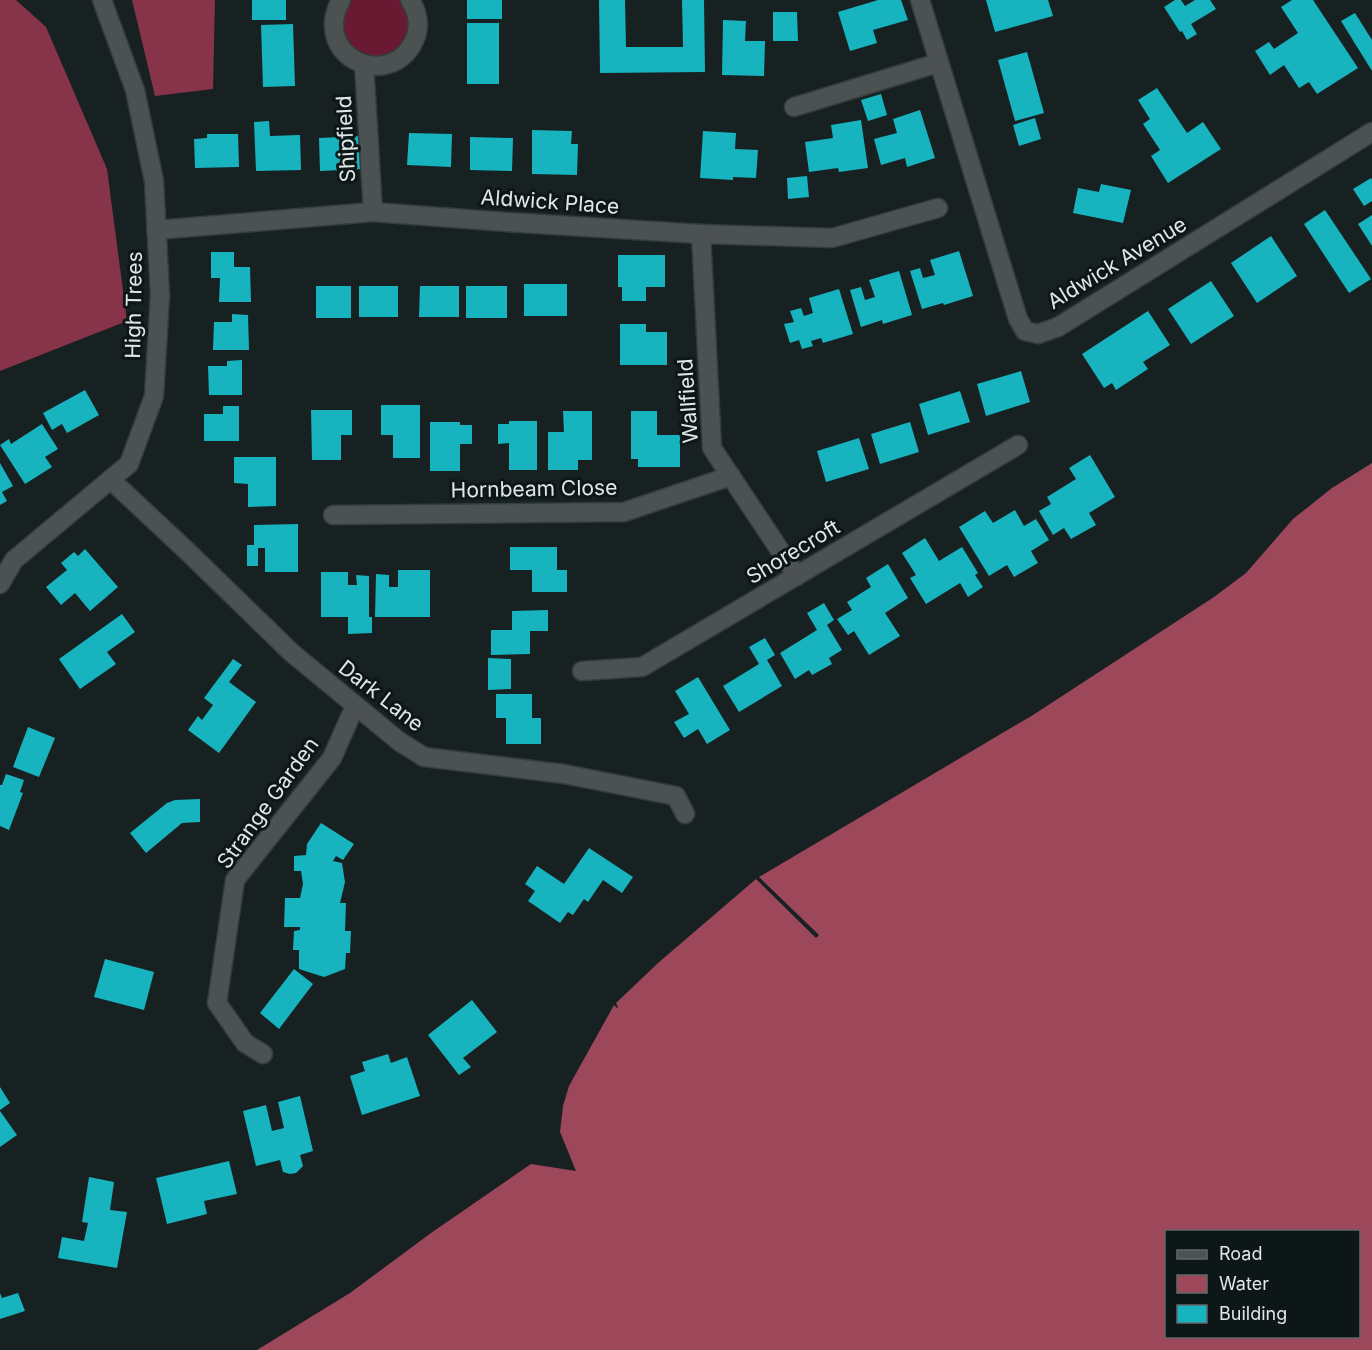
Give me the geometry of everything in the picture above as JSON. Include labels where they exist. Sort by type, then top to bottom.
[{"type":"street","name":"High Trees","points":[[7,557],[111,480],[129,464],[154,396],[160,295],[154,181],[135,90],[102,0]]},
{"type":"street","points":[[340,0],[335,10],[333,23],[335,37],[352,59],[378,66],[404,55],[413,44],[417,31],[417,17],[410,0]]},
{"type":"street","name":"Aldwick Avenue","points":[[920,0],[1018,319],[1025,331],[1038,334],[1058,327],[1372,132]]},
{"type":"street","points":[[794,107],[938,63]]},
{"type":"street","name":"Shipfield","points":[[364,64],[373,212]]},
{"type":"street","name":"Aldwick Place","points":[[156,230],[373,212],[701,234],[832,238],[938,208]]},
{"type":"street","name":"Wallfield","points":[[701,234],[712,448],[797,576]]},
{"type":"street","name":"Shorecroft","points":[[582,671],[642,668],[1018,445]]},
{"type":"street","name":"Hornbeam Close","points":[[333,515],[624,512],[731,476]]},
{"type":"street","name":"Dark Lane","points":[[111,480],[292,653],[400,742],[424,757],[564,774],[676,796],[685,814]]},
{"type":"street","points":[[0,584],[7,557]]},
{"type":"street","name":"Strange Garden","points":[[263,1054],[245,1043],[217,1003],[235,880],[332,758],[355,706]]},
{"type":"shaded area","points":[[0,0],[16,0],[46,27],[107,169],[127,321],[0,371]]},
{"type":"shaded area","points":[[132,0],[215,0],[213,89],[155,96]]},
{"type":"shaded area","points":[[348,0],[402,0],[408,9],[410,32],[405,42],[387,56],[375,58],[353,51],[341,32]]},
{"type":"water","points":[[1372,463],[1372,1350],[257,1350],[350,1293],[431,1233],[531,1164],[576,1171],[560,1132],[563,1106],[569,1086],[614,1005],[617,1008],[616,1003],[658,963],[756,879],[816,938],[819,935],[759,877],[1033,715],[1214,597],[1246,573],[1293,519],[1332,488]]},
{"type":"building","points":[[252,0],[286,0],[286,20],[252,20]]},
{"type":"building","points":[[467,0],[502,0],[502,19],[467,19]]},
{"type":"building","points":[[599,0],[625,0],[626,47],[683,47],[682,0],[704,0],[705,72],[600,73]]},
{"type":"building","points":[[878,0],[901,0],[908,20],[873,30],[877,43],[850,51],[838,12]]},
{"type":"building","points":[[986,0],[1048,0],[1053,16],[995,32]]},
{"type":"building","points":[[1175,0],[1181,0],[1185,6],[1195,0],[1210,0],[1216,9],[1191,24],[1197,34],[1187,40],[1164,7]]},
{"type":"building","points":[[1292,0],[1313,0],[1358,68],[1317,94],[1309,82],[1299,88],[1284,65],[1270,75],[1255,51],[1269,42],[1274,49],[1298,33],[1281,7]]},
{"type":"building","points":[[773,12],[797,12],[798,41],[773,41]]},
{"type":"building","points":[[1355,13],[1372,40],[1372,71],[1341,21]]},
{"type":"building","points":[[723,20],[746,21],[745,41],[765,41],[764,76],[722,75]]},
{"type":"building","points":[[467,23],[499,23],[499,84],[467,84]]},
{"type":"building","points":[[293,24],[295,86],[263,87],[261,25]]},
{"type":"building","points":[[1027,52],[1044,113],[1015,121],[998,60]]},
{"type":"building","points":[[1157,88],[1187,133],[1203,122],[1221,149],[1168,183],[1151,156],[1160,150],[1143,124],[1150,119],[1138,100]]},
{"type":"building","points":[[881,94],[887,115],[868,121],[861,100]]},
{"type":"building","points":[[920,110],[935,158],[907,167],[905,158],[881,165],[874,139],[897,133],[893,119]]},
{"type":"building","points":[[1035,118],[1041,139],[1019,146],[1013,125]]},
{"type":"building","points":[[861,120],[868,168],[839,172],[838,168],[809,172],[805,142],[833,138],[831,125]]},
{"type":"building","points":[[269,121],[270,136],[300,135],[301,170],[256,171],[254,122]]},
{"type":"building","points":[[532,130],[572,131],[571,144],[578,144],[577,175],[532,174]]},
{"type":"building","points":[[703,131],[736,133],[735,149],[758,150],[756,178],[733,177],[733,180],[700,178]]},
{"type":"building","points":[[409,133],[452,134],[451,167],[407,165]]},
{"type":"building","points":[[207,134],[238,134],[239,167],[195,168],[194,139],[207,138]]},
{"type":"building","points":[[361,136],[362,169],[320,171],[319,138]]},
{"type":"building","points":[[470,137],[513,138],[512,171],[470,170]]},
{"type":"building","points":[[807,176],[809,197],[788,199],[787,178]]},
{"type":"building","points":[[1371,178],[1372,201],[1364,206],[1353,189]]},
{"type":"building","points":[[1101,184],[1131,190],[1123,223],[1073,213],[1078,188],[1099,192]]},
{"type":"building","points":[[1325,210],[1371,279],[1349,293],[1304,224]]},
{"type":"building","points":[[1372,215],[1372,246],[1358,224]]},
{"type":"building","points":[[1271,236],[1297,276],[1257,303],[1231,263]]},
{"type":"building","points":[[959,251],[973,296],[922,309],[910,271],[920,268],[923,278],[935,275],[930,260]]},
{"type":"building","points":[[211,252],[234,252],[234,267],[250,267],[251,302],[219,302],[220,278],[211,278]]},
{"type":"building","points":[[618,255],[665,255],[665,287],[646,287],[646,301],[622,301],[622,287],[618,287]]},
{"type":"building","points":[[899,271],[912,315],[883,324],[882,320],[861,327],[850,290],[861,287],[865,300],[875,297],[869,280]]},
{"type":"building","points":[[1211,281],[1234,316],[1191,344],[1168,309]]},
{"type":"building","points":[[524,284],[567,284],[567,316],[524,316]]},
{"type":"building","points":[[316,286],[351,286],[351,318],[316,318]]},
{"type":"building","points":[[359,286],[398,286],[398,317],[359,317]]},
{"type":"building","points":[[420,286],[459,286],[459,317],[419,317]]},
{"type":"building","points":[[466,286],[507,286],[507,318],[466,318]]},
{"type":"building","points":[[839,289],[853,334],[823,343],[821,338],[811,341],[813,346],[802,349],[799,340],[790,343],[784,324],[794,322],[790,311],[801,308],[804,316],[813,313],[809,298]]},
{"type":"building","points":[[1148,311],[1170,345],[1143,362],[1148,369],[1116,390],[1112,383],[1104,388],[1082,354]]},
{"type":"building","points":[[232,314],[248,315],[249,350],[213,350],[214,322],[232,322]]},
{"type":"building","points":[[620,324],[646,324],[646,332],[667,332],[667,365],[620,365]]},
{"type":"building","points":[[242,360],[242,395],[209,395],[208,366],[227,366],[227,361]]},
{"type":"building","points":[[1021,371],[1030,402],[986,416],[977,384]]},
{"type":"building","points":[[85,390],[99,415],[67,433],[62,424],[52,430],[43,413]]},
{"type":"building","points":[[960,391],[970,422],[928,435],[919,404]]},
{"type":"building","points":[[381,405],[420,405],[420,458],[393,458],[393,435],[381,435]]},
{"type":"building","points":[[223,406],[239,406],[239,441],[204,441],[204,414],[223,414]]},
{"type":"building","points":[[311,410],[352,410],[352,435],[341,435],[341,460],[312,460]]},
{"type":"building","points":[[563,411],[592,411],[592,460],[578,460],[578,470],[548,470],[548,432],[564,432]]},
{"type":"building","points":[[631,411],[657,411],[657,435],[680,435],[680,467],[638,467],[638,459],[631,459]]},
{"type":"building","points":[[509,421],[537,421],[537,470],[509,470],[509,443],[498,444],[498,424],[509,424]]},
{"type":"building","points":[[430,422],[460,422],[460,425],[472,425],[472,444],[460,444],[460,471],[430,471]]},
{"type":"building","points":[[910,422],[919,452],[880,464],[871,434]]},
{"type":"building","points":[[42,424],[58,449],[45,457],[52,467],[25,484],[0,445],[9,439],[11,444]]},
{"type":"building","points":[[859,438],[869,469],[826,482],[817,451]]},
{"type":"building","points":[[1090,455],[1115,497],[1089,513],[1096,525],[1071,539],[1064,528],[1053,535],[1039,511],[1051,504],[1047,497],[1076,479],[1069,468]]},
{"type":"building","points":[[234,457],[276,457],[276,506],[248,507],[248,484],[234,483]]},
{"type":"building","points":[[0,463],[13,486],[2,492],[7,501],[0,505]]},
{"type":"building","points":[[1015,510],[1024,526],[1036,519],[1049,540],[1031,551],[1038,563],[1014,577],[1007,565],[989,576],[959,527],[985,511],[993,523]]},
{"type":"building","points":[[298,524],[298,572],[265,572],[265,548],[258,548],[258,566],[247,566],[247,545],[254,545],[254,525]]},
{"type":"building","points":[[925,538],[939,561],[962,547],[978,573],[975,575],[983,587],[968,597],[960,583],[926,604],[910,578],[916,575],[902,553]]},
{"type":"building","points":[[510,547],[557,547],[557,570],[567,570],[567,592],[532,592],[532,570],[510,570]]},
{"type":"building","points":[[85,549],[118,587],[90,611],[75,593],[61,605],[46,587],[67,570],[61,563],[74,552],[78,556]]},
{"type":"building","points":[[888,564],[908,598],[885,613],[900,636],[869,655],[854,631],[848,635],[837,619],[852,610],[847,602],[871,587],[866,578]]},
{"type":"building","points":[[398,570],[430,570],[430,617],[375,617],[376,574],[389,575],[389,587],[398,587]]},
{"type":"building","points":[[321,572],[348,572],[348,585],[357,585],[356,575],[369,576],[369,617],[372,617],[372,633],[348,634],[348,617],[321,617]]},
{"type":"building","points":[[824,603],[834,620],[827,625],[842,650],[829,658],[832,664],[812,675],[809,670],[795,679],[780,653],[817,630],[807,613]]},
{"type":"building","points":[[548,610],[548,631],[530,631],[530,654],[491,655],[491,630],[512,630],[512,611]]},
{"type":"building","points":[[122,614],[135,632],[107,652],[116,664],[80,689],[59,659]]},
{"type":"building","points":[[765,638],[775,655],[767,660],[782,686],[739,712],[723,686],[759,664],[749,647]]},
{"type":"building","points":[[488,658],[511,659],[511,689],[488,690]]},
{"type":"building","points":[[233,659],[242,665],[229,682],[256,702],[219,753],[188,730],[198,716],[202,720],[213,705],[204,698]]},
{"type":"building","points":[[698,677],[730,730],[707,744],[698,729],[684,738],[674,722],[689,714],[675,691]]},
{"type":"building","points":[[496,694],[532,694],[532,718],[541,718],[541,744],[506,744],[506,718],[496,718]]},
{"type":"building","points":[[28,727],[55,738],[39,777],[13,767]]},
{"type":"building","points":[[6,774],[24,780],[20,792],[23,793],[9,830],[0,826],[0,785]]},
{"type":"building","points":[[200,799],[200,822],[182,823],[146,853],[130,833],[167,803],[175,800]]},
{"type":"building","points":[[321,823],[354,844],[343,860],[336,856],[333,861],[342,863],[345,882],[340,903],[346,903],[345,931],[351,931],[350,953],[346,953],[345,969],[324,977],[299,969],[299,950],[293,950],[294,931],[300,930],[300,927],[284,927],[285,898],[300,898],[303,884],[301,871],[294,871],[294,856],[306,855],[307,844]]},
{"type":"building","points":[[589,848],[633,877],[622,893],[603,880],[588,902],[584,899],[573,915],[568,912],[560,923],[528,901],[535,891],[525,884],[537,866],[564,884]]},
{"type":"building","points":[[105,959],[154,972],[144,1010],[94,997]]},
{"type":"building","points":[[294,969],[313,984],[279,1029],[260,1013]]},
{"type":"building","points":[[472,1000],[497,1032],[463,1058],[471,1067],[459,1075],[428,1035]]},
{"type":"building","points":[[388,1054],[391,1063],[407,1057],[420,1096],[362,1115],[350,1076],[365,1071],[362,1062]]},
{"type":"building","points":[[0,1087],[10,1103],[0,1110]]},
{"type":"building","points":[[300,1096],[313,1151],[300,1155],[303,1166],[296,1173],[283,1172],[280,1160],[256,1166],[243,1111],[266,1105],[272,1131],[284,1128],[278,1102]]},
{"type":"building","points":[[0,1111],[17,1135],[0,1147]]},
{"type":"building","points":[[229,1161],[237,1194],[204,1201],[207,1214],[167,1224],[156,1178]]},
{"type":"building","points":[[89,1177],[114,1182],[110,1210],[127,1212],[117,1268],[58,1258],[62,1237],[84,1241],[88,1223],[82,1222]]},
{"type":"building","points":[[0,1293],[2,1298],[18,1293],[25,1311],[0,1319]]}]
